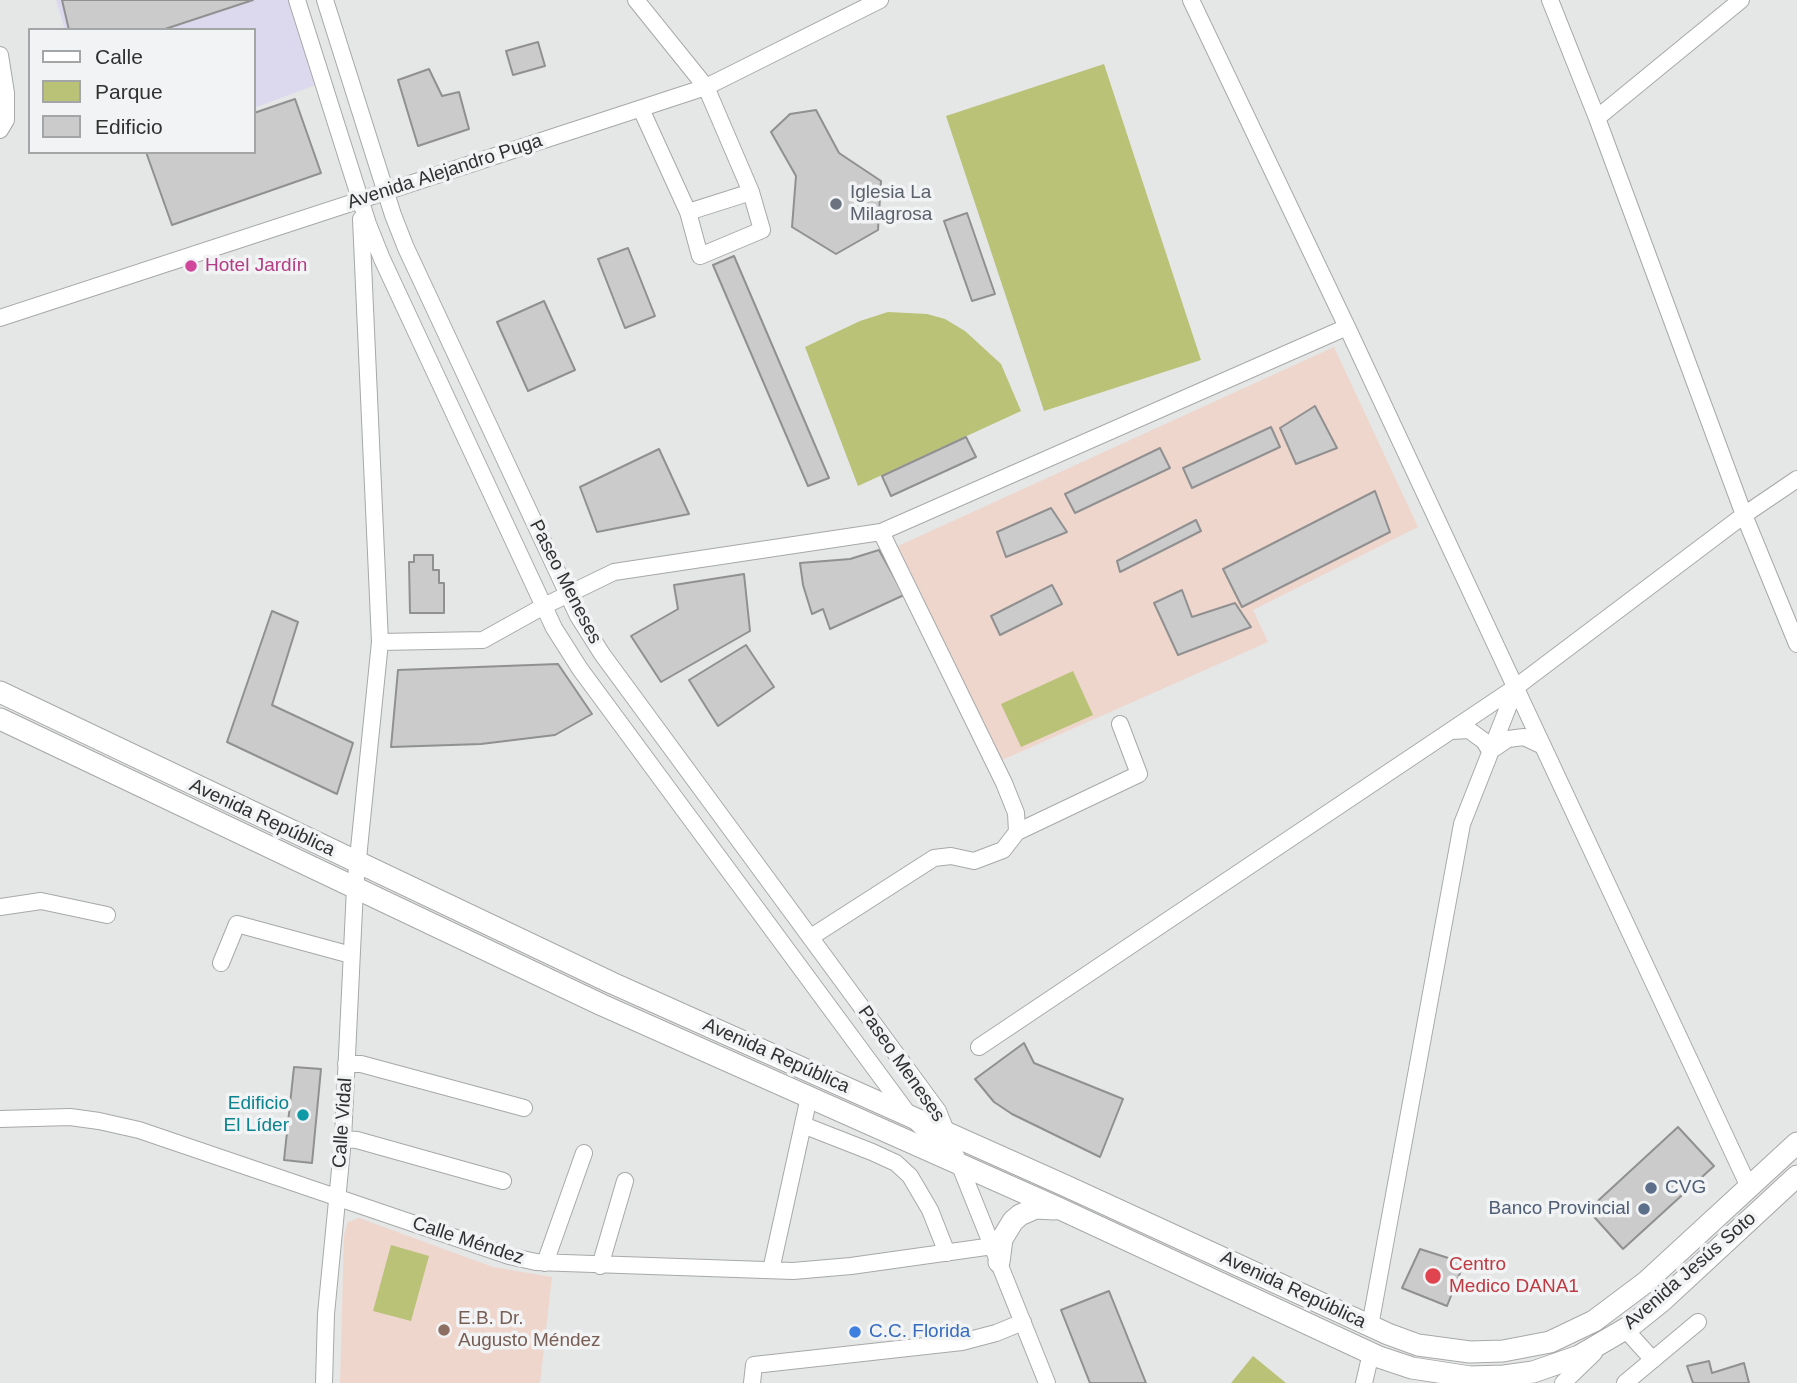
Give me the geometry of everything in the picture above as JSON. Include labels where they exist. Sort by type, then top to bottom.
[{"type":"main road","name":"Avenida República","points":[[0,692],[612,983],[947,1132],[1370,1326],[1418,1345],[1470,1352],[1528,1348],[1568,1334]]},
{"type":"main road","name":"Avenida República","points":[[0,719],[602,1005],[960,1164],[1371,1353],[1412,1368]]},
{"type":"main road","name":"Avenida Jesús Soto","points":[[1568,1334],[1618,1305],[1646,1282],[1797,1143]]},
{"type":"main road","name":"Avenida Jesús Soto","points":[[1412,1368],[1470,1377],[1529,1377],[1607,1341],[1662,1301],[1797,1176]]},
{"type":"main road","points":[[996,1254],[1007,1229],[1020,1215],[1037,1208],[1060,1210]]},
{"type":"main road","points":[[1529,1377],[1550,1350],[1568,1334]]},
{"type":"main road","points":[[1412,1368],[1438,1383]]},
{"type":"street","name":"Paseo Meneses","points":[[296,0],[382,259],[554,628],[580,669],[909,1115],[960,1164]]},
{"type":"street","name":"Paseo Meneses","points":[[325,0],[406,248],[568,595],[602,654],[926,1093],[938,1111],[960,1164]]},
{"type":"street","points":[[636,0],[706,87],[751,192],[762,230],[700,256],[688,212],[641,109]]},
{"type":"street","name":"Avenida Alejandro Puga","points":[[0,318],[706,87],[880,0]]},
{"type":"street","points":[[1191,0],[1749,1187]]},
{"type":"street","points":[[1550,0],[1597,118],[1744,515],[1797,643]]},
{"type":"street","points":[[1597,118],[1741,0]]},
{"type":"street","points":[[0,55],[6,93],[6,120],[0,130]]},
{"type":"street","points":[[688,212],[751,192]]},
{"type":"street","name":"Calle Vidal","points":[[324,1383],[326,1314],[343,1139],[355,888],[380,642],[360,199]]},
{"type":"street","points":[[380,642],[482,640],[614,572],[881,532],[1347,327]]},
{"type":"street","points":[[979,1047],[1452,732],[1744,515],[1797,479]]},
{"type":"street","points":[[881,532],[1004,783],[1016,813],[1017,832]]},
{"type":"street","points":[[1370,1326],[1462,824],[1516,687]]},
{"type":"street","points":[[811,937],[934,858],[951,856],[974,860],[1003,850],[1017,832],[1139,775],[1120,724]]},
{"type":"street","points":[[1452,732],[1469,730],[1484,741],[1490,751]]},
{"type":"street","points":[[1490,751],[1508,739],[1524,737],[1543,746]]},
{"type":"street","points":[[0,908],[41,901],[107,915]]},
{"type":"street","points":[[221,963],[237,924],[351,955]]},
{"type":"street","points":[[346,1064],[361,1064],[524,1108]]},
{"type":"street","points":[[771,1270],[809,1097]]},
{"type":"street","name":"Calle Méndez","points":[[0,1119],[70,1117],[139,1130],[509,1256],[545,1263],[771,1270],[830,1268],[947,1253],[996,1254]]},
{"type":"street","points":[[803,1125],[872,1152],[895,1163],[910,1176],[930,1210],[947,1253]]},
{"type":"street","points":[[343,1139],[357,1140],[503,1181]]},
{"type":"street","points":[[545,1263],[584,1153]]},
{"type":"street","points":[[960,1164],[1047,1383]]},
{"type":"street","points":[[600,1266],[625,1181]]},
{"type":"street","points":[[751,1383],[754,1365],[962,1342],[1023,1322]]},
{"type":"street","points":[[1625,1383],[1698,1322]]},
{"type":"street","points":[[1625,1329],[1653,1360]]},
{"type":"street","points":[[1563,1383],[1607,1341]]},
{"type":"street","points":[[1364,1383],[1371,1353]]},
{"type":"shaded area","points":[[56,0],[291,0],[318,84],[256,107],[256,28],[64,28]]},
{"type":"shaded area","points":[[1334,347],[1418,527],[1253,610],[1268,642],[1002,760],[898,546]]},
{"type":"shaded area","name":"E.B. Dr. Augusto Méndez","points":[[359,1218],[493,1267],[552,1277],[540,1383],[340,1383],[344,1235],[348,1222]]},
{"type":"green space","points":[[1104,64],[1201,360],[1044,411],[946,116]]},
{"type":"green space","points":[[888,312],[927,314],[945,319],[965,331],[1001,364],[1021,411],[858,486],[805,347],[860,321]]},
{"type":"green space","points":[[1073,671],[1093,715],[1021,747],[1001,704]]},
{"type":"green space","points":[[391,1245],[429,1256],[411,1321],[373,1311]]},
{"type":"green space","points":[[1253,1356],[1286,1383],[1231,1383]]},
{"type":"building","points":[[62,0],[253,0],[168,28],[69,28]]},
{"type":"building","points":[[538,42],[545,66],[513,75],[506,51]]},
{"type":"building","points":[[429,69],[442,96],[459,92],[469,129],[418,146],[398,80]]},
{"type":"building","points":[[295,99],[321,173],[172,225],[147,154],[256,154],[256,112]]},
{"type":"building","name":"Iglesia La Milagrosa","points":[[816,110],[839,153],[881,181],[878,230],[836,254],[792,227],[796,176],[771,132],[790,114]]},
{"type":"building","points":[[967,213],[995,294],[972,301],[944,221]]},
{"type":"building","points":[[628,248],[655,316],[625,328],[598,259]]},
{"type":"building","points":[[734,256],[829,478],[808,486],[713,265]]},
{"type":"building","points":[[544,301],[575,370],[528,391],[497,322]]},
{"type":"building","points":[[1315,406],[1337,448],[1296,464],[1280,428]]},
{"type":"building","points":[[1271,427],[1280,447],[1192,488],[1183,468]]},
{"type":"building","points":[[966,437],[976,457],[891,496],[882,476]]},
{"type":"building","points":[[1160,448],[1170,468],[1075,513],[1065,494]]},
{"type":"building","points":[[659,449],[689,514],[597,532],[580,487]]},
{"type":"building","points":[[1375,491],[1390,532],[1242,607],[1223,569]]},
{"type":"building","points":[[1051,508],[1067,532],[1006,557],[997,532]]},
{"type":"building","points":[[1196,520],[1201,531],[1120,572],[1117,561]]},
{"type":"building","points":[[879,550],[904,595],[830,629],[823,609],[812,614],[803,585],[800,563],[850,559]]},
{"type":"building","points":[[414,555],[433,555],[433,570],[439,570],[439,583],[444,583],[444,613],[410,613],[409,562],[414,562]]},
{"type":"building","points":[[744,574],[750,631],[661,682],[631,636],[678,609],[674,585]]},
{"type":"building","points":[[1052,585],[1062,604],[1000,635],[991,616]]},
{"type":"building","points":[[1182,590],[1192,617],[1235,603],[1251,627],[1178,655],[1154,603]]},
{"type":"building","points":[[272,611],[298,622],[272,705],[353,743],[337,794],[227,742]]},
{"type":"building","points":[[746,645],[774,687],[718,726],[689,680]]},
{"type":"building","points":[[558,664],[592,714],[555,735],[481,744],[391,747],[398,670]]},
{"type":"building","points":[[1024,1043],[1034,1063],[1123,1099],[1100,1157],[1012,1114],[994,1102],[975,1079]]},
{"type":"building","name":"Edificio El Líder","points":[[294,1067],[321,1069],[312,1163],[284,1160]]},
{"type":"building","name":"CVG","points":[[1678,1127],[1714,1166],[1623,1249],[1588,1210]]},
{"type":"building","name":"Centro Medico DANA1","points":[[1420,1249],[1464,1263],[1447,1306],[1402,1288]]},
{"type":"building","points":[[1109,1291],[1146,1383],[1090,1383],[1061,1310]]},
{"type":"building","points":[[1709,1361],[1712,1373],[1744,1363],[1749,1383],[1693,1383],[1687,1366]]},
{"type":"place","name":"Iglesia La Milagrosa","points":[[836,204]]},
{"type":"place","name":"Hotel Jardín","points":[[191,266]]},
{"type":"place","name":"Edificio El Líder","points":[[303,1115]]},
{"type":"place","name":"CVG","points":[[1651,1188]]},
{"type":"place","name":"Banco Provincial","points":[[1644,1209]]},
{"type":"place","name":"Centro Medico DANA1","points":[[1433,1276]]},
{"type":"place","name":"E.B. Dr. Augusto Méndez","points":[[444,1330]]},
{"type":"place","name":"C.C. Florida","points":[[855,1332]]}]
